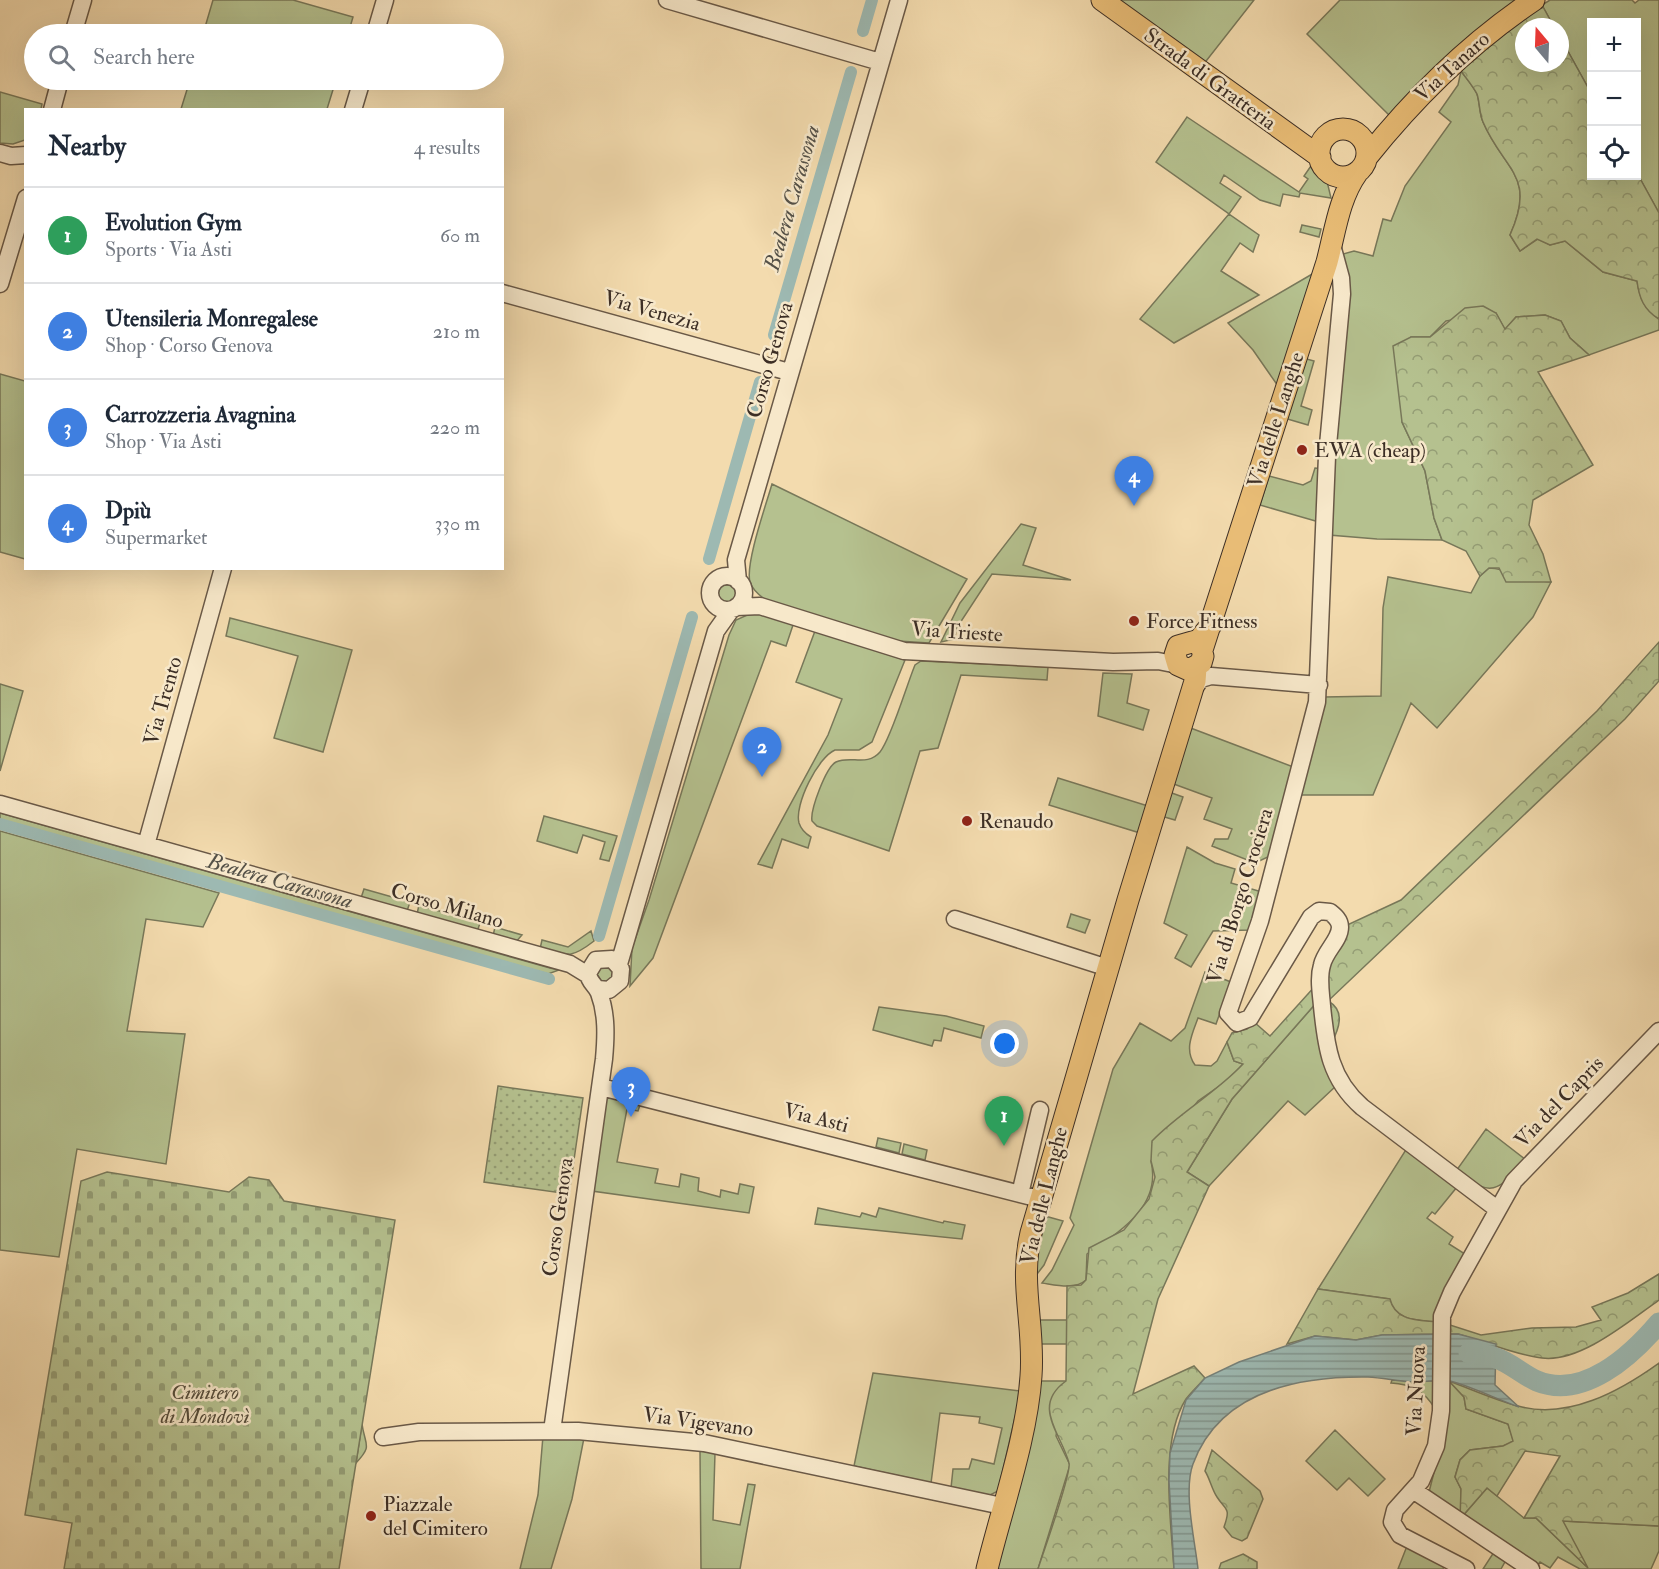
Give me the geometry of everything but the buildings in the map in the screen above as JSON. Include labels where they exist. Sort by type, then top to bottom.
[{"type":"main road","name":"Strada di Gratteria","points":[[1102,0],[1290,136],[1301,140],[1325,157]]},
{"type":"main road","name":"Via Tanaro","points":[[1362,165],[1400,116],[1478,42],[1534,0]]},
{"type":"main road","name":"Via Tanaro","points":[[1357,133],[1383,126],[1400,116]]},
{"type":"main road","points":[[1339,129],[1357,133],[1364,139],[1362,165],[1348,176],[1325,157],[1339,129]]},
{"type":"main road","name":"Via delle Langhe","points":[[1325,157],[1339,191],[1339,215]]},
{"type":"main road","name":"Via delle Langhe","points":[[987,1569],[1026,1410],[1031,1377],[1024,1271],[1030,1196],[1108,968],[1186,664],[1211,625],[1332,245],[1339,215],[1350,184],[1362,165]]},
{"type":"street","points":[[77,24],[83,0]]},
{"type":"street","points":[[378,24],[385,0]]},
{"type":"street","points":[[668,0],[880,62]]},
{"type":"street","name":"Corso Genova","points":[[552,1431],[601,1087],[605,1042],[603,1009],[606,1000],[603,973],[623,942],[716,631],[742,600],[734,582],[736,560],[899,0]]},
{"type":"street","points":[[53,108],[57,90]]},
{"type":"street","points":[[354,108],[359,90]]},
{"type":"street","points":[[0,284],[24,205]]},
{"type":"street","name":"Via di Borgo Crociera","points":[[1332,245],[1341,278],[1342,294],[1327,456],[1319,685],[1304,759],[1263,910],[1228,1013],[1237,1023],[1250,1018],[1311,917],[1319,911],[1330,912],[1338,920],[1340,930],[1324,957],[1320,979],[1326,1048],[1335,1073],[1349,1094],[1362,1107],[1497,1209]]},
{"type":"street","name":"Via Venezia","points":[[504,294],[789,372]]},
{"type":"street","name":"Via Trento","points":[[146,845],[223,570]]},
{"type":"street","name":"Corso Genova","points":[[716,631],[711,588],[734,582]]},
{"type":"street","name":"Via Trieste","points":[[734,582],[760,606]]},
{"type":"street","points":[[713,603],[720,609],[734,609]]},
{"type":"street","name":"Via Trieste","points":[[734,609],[760,606],[904,651],[1186,664]]},
{"type":"street","points":[[1186,664],[1201,679],[1211,676],[1319,685]]},
{"type":"street","name":"Corso Milano","points":[[0,804],[603,973]]},
{"type":"street","points":[[955,919],[1108,968]]},
{"type":"street","name":"Via del Capris","points":[[1497,1209],[1514,1181],[1659,1031]]},
{"type":"street","name":"Via Asti","points":[[601,1087],[1030,1196]]},
{"type":"street","points":[[1030,1196],[1040,1110]]},
{"type":"street","name":"Via Nuova","points":[[1466,1569],[1396,1532],[1393,1527],[1393,1515],[1423,1477],[1436,1446],[1442,1383],[1441,1330],[1447,1303],[1497,1209]]},
{"type":"street","name":"Via Vigevano","points":[[383,1437],[419,1432],[616,1433],[714,1445],[1002,1506]]},
{"type":"street","points":[[1413,1491],[1531,1569]]},
{"type":"green space","points":[[213,0],[293,0],[353,17],[351,24],[206,24]]},
{"type":"green space","points":[[1113,0],[1254,0],[1203,65]]},
{"type":"green space","points":[[1340,0],[1522,0],[1389,115],[1307,34]]},
{"type":"green space","points":[[1550,0],[1632,0],[1635,3],[1639,0],[1659,0],[1659,213],[1641,180],[1641,18],[1587,18],[1587,86],[1569,53],[1569,18],[1549,18],[1542,5]]},
{"type":"green space","points":[[1542,5],[1549,18],[1524,18]]},
{"type":"green space","points":[[1515,24],[1515,72],[1569,72],[1569,53],[1587,86],[1587,180],[1641,180],[1659,213],[1659,319],[1643,303],[1637,281],[1603,272],[1565,241],[1550,245],[1537,239],[1520,251],[1510,235],[1520,199],[1519,186],[1483,122],[1477,94],[1461,71],[1497,37]]},
{"type":"green space","points":[[1461,71],[1477,94],[1483,122],[1519,186],[1520,199],[1510,235],[1520,251],[1538,239],[1550,245],[1565,241],[1603,272],[1637,281],[1643,303],[1659,319],[1659,330],[1589,355],[1570,338],[1561,321],[1545,315],[1516,317],[1505,330],[1496,313],[1446,321],[1430,337],[1411,337],[1402,422],[1425,471],[1434,518],[1442,540],[1377,539],[1329,535],[1343,254],[1354,251],[1373,256],[1383,219],[1391,221],[1405,186],[1451,122],[1439,112],[1458,85]]},
{"type":"green space","points":[[187,90],[333,90],[327,108],[181,108]]},
{"type":"green space","points":[[0,92],[42,104],[41,108],[24,108],[24,140],[13,144],[0,143]]},
{"type":"green space","points":[[1187,117],[1299,192],[1308,179],[1304,176],[1313,163],[1326,177],[1331,198],[1300,193],[1299,197],[1283,194],[1280,206],[1260,200],[1224,175],[1220,183],[1241,197],[1229,214],[1156,162]]},
{"type":"green space","points":[[1229,214],[1259,235],[1253,252],[1240,243],[1221,271],[1259,295],[1174,343],[1140,319]]},
{"type":"green space","points":[[1302,225],[1321,229],[1319,237],[1300,232]]},
{"type":"green space","points":[[1314,273],[1278,386],[1253,350],[1228,323]]},
{"type":"green space","points":[[1483,306],[1496,313],[1505,329],[1516,317],[1545,315],[1561,321],[1570,338],[1589,355],[1538,372],[1593,465],[1533,500],[1529,525],[1543,554],[1551,582],[1506,582],[1499,568],[1489,568],[1480,576],[1466,551],[1442,540],[1434,518],[1425,471],[1402,422],[1393,346],[1411,337],[1430,337],[1465,308]]},
{"type":"green space","points":[[1303,358],[1314,361],[1301,406],[1312,410],[1308,425],[1284,418]]},
{"type":"green space","points":[[0,374],[24,381],[24,559],[0,552]]},
{"type":"green space","points":[[1315,468],[1322,469],[1319,522],[1260,505],[1269,476],[1303,485],[1311,481]]},
{"type":"green space","points":[[772,484],[967,579],[929,643],[898,641],[769,602],[758,594],[750,582],[750,562]]},
{"type":"green space","points":[[1021,524],[1036,528],[1023,565],[1071,580],[992,574],[956,629],[955,639],[941,642],[960,603]]},
{"type":"green space","points":[[1489,568],[1551,582],[1533,617],[1437,728],[1411,703],[1373,795],[1301,795],[1324,697],[1381,696],[1383,608],[1388,577],[1471,593],[1480,576]]},
{"type":"green space","points":[[727,585],[733,588],[736,594],[733,600],[727,603],[721,600],[718,594],[721,588]]},
{"type":"green space","points":[[754,612],[794,622],[786,646],[771,641],[653,958],[630,986],[632,948],[649,900],[729,635],[736,620]]},
{"type":"green space","points":[[230,618],[352,650],[323,752],[274,738],[298,656],[226,636]]},
{"type":"green space","points":[[815,631],[905,660],[872,742],[859,750],[835,750],[828,754],[809,782],[798,815],[801,827],[811,837],[808,848],[782,839],[772,868],[758,864],[828,735],[842,699],[796,682]]},
{"type":"green space","points":[[1659,642],[1659,681],[1625,719],[1329,1001],[1327,974],[1345,926],[1401,900],[1597,711]]},
{"type":"green space","points":[[921,661],[1048,667],[1047,680],[961,675],[938,748],[920,751],[889,851],[817,826],[812,821],[812,816],[828,772],[836,762],[870,759],[880,752],[894,724],[915,665]]},
{"type":"green space","points":[[1103,673],[1132,674],[1127,703],[1149,710],[1143,730],[1098,716]]},
{"type":"green space","points":[[0,684],[23,691],[0,771]]},
{"type":"green space","points":[[1188,727],[1296,768],[1270,856],[1255,863],[1212,846],[1215,839],[1228,839],[1232,829],[1204,819],[1212,798],[1171,783]]},
{"type":"green space","points":[[1058,778],[1148,806],[1140,833],[1049,805]]},
{"type":"green space","points":[[1169,792],[1183,797],[1175,820],[1161,816]]},
{"type":"green space","points":[[0,813],[559,970],[548,974],[0,821]]},
{"type":"green space","points":[[544,816],[617,836],[609,861],[600,859],[605,842],[583,835],[577,853],[537,841]]},
{"type":"green space","points":[[0,831],[219,893],[203,927],[146,919],[127,1031],[185,1034],[166,1164],[77,1149],[59,1257],[0,1250]]},
{"type":"green space","points":[[1187,847],[1215,863],[1235,869],[1231,883],[1262,892],[1250,930],[1213,931],[1191,967],[1175,958],[1187,935],[1164,923]]},
{"type":"green space","points":[[364,889],[410,902],[407,911],[361,898]]},
{"type":"green space","points":[[419,905],[480,923],[477,932],[417,914]]},
{"type":"green space","points":[[1071,914],[1090,920],[1085,933],[1067,927]]},
{"type":"green space","points":[[495,927],[522,935],[515,943],[493,936]]},
{"type":"green space","points":[[591,931],[594,941],[580,951],[563,954],[540,949],[542,940],[568,947]]},
{"type":"green space","points":[[609,966],[614,973],[609,982],[602,982],[597,975],[599,967]]},
{"type":"green space","points":[[1205,972],[1231,982],[1216,1024],[1198,1018],[1190,1042],[1192,1059],[1195,1065],[1211,1066],[1217,1061],[1227,1042],[1234,1061],[1243,1064],[1228,1080],[1198,1101],[1151,1161],[1153,1177],[1144,1205],[1124,1227],[1087,1254],[1086,1280],[1071,1286],[1042,1283],[1052,1270],[1074,1225],[1070,1218],[1113,1069],[1140,1023],[1171,1041],[1185,1028]]},
{"type":"green space","points":[[1316,985],[1317,1002],[1232,1099],[1187,1172],[1209,1186],[1158,1299],[1133,1394],[1194,1366],[1205,1378],[1186,1399],[1172,1437],[1169,1505],[1174,1569],[1038,1569],[1069,1470],[1069,1463],[1049,1410],[1056,1390],[1066,1381],[1067,1286],[1081,1285],[1086,1280],[1089,1248],[1124,1230],[1149,1199],[1155,1177],[1151,1161],[1152,1141],[1243,1064],[1234,1061],[1227,1042],[1232,1033],[1247,1029],[1254,1022],[1270,1036]]},
{"type":"green space","points":[[1329,1001],[1339,1015],[1338,1026],[1331,1044]]},
{"type":"green space","points":[[1317,1002],[1337,1085],[1305,1115],[1288,1101],[1209,1186],[1187,1172],[1232,1099]]},
{"type":"green space","points":[[879,1007],[946,1016],[984,1026],[981,1038],[944,1028],[941,1041],[934,1040],[932,1046],[873,1030]]},
{"type":"green space","points":[[498,1086],[583,1098],[569,1194],[484,1182]]},
{"type":"green space","points":[[605,1096],[640,1105],[638,1111],[627,1109],[617,1162],[658,1169],[655,1183],[679,1187],[681,1174],[699,1178],[698,1191],[720,1197],[721,1190],[738,1194],[740,1184],[754,1187],[749,1213],[592,1191]]},
{"type":"green space","points":[[1486,1129],[1526,1160],[1508,1179],[1494,1188],[1478,1185],[1456,1171]]},
{"type":"green space","points":[[878,1138],[901,1143],[899,1153],[876,1147]]},
{"type":"green space","points":[[904,1144],[927,1150],[925,1160],[902,1154]]},
{"type":"green space","points":[[1407,1148],[1457,1187],[1435,1214],[1432,1212],[1427,1218],[1453,1237],[1449,1244],[1465,1254],[1436,1322],[1414,1320],[1401,1315],[1396,1312],[1389,1299],[1318,1289]]},
{"type":"green space","name":"Cimitero di Mondovì","points":[[107,1172],[229,1192],[249,1177],[269,1180],[284,1201],[395,1220],[339,1569],[64,1569],[72,1523],[25,1515],[81,1181]]},
{"type":"green space","points":[[818,1208],[860,1217],[862,1213],[876,1217],[879,1208],[943,1223],[944,1221],[965,1225],[962,1239],[815,1224]]},
{"type":"green space","points":[[1045,1216],[1063,1221],[1044,1265],[1034,1278]]},
{"type":"green space","points":[[1659,1274],[1659,1300],[1604,1339],[1572,1354],[1557,1358],[1533,1357],[1458,1334],[1447,1334],[1447,1324],[1481,1335],[1532,1328],[1576,1327],[1601,1320],[1592,1307],[1628,1293]]},
{"type":"green space","points":[[1318,1289],[1390,1299],[1397,1312],[1408,1318],[1436,1322],[1436,1334],[1382,1335],[1356,1340],[1315,1336],[1287,1344]]},
{"type":"green space","points":[[1038,1320],[1067,1320],[1067,1344],[1040,1344]]},
{"type":"green space","points":[[1659,1363],[1659,1526],[1563,1521],[1588,1568],[1536,1518],[1524,1518],[1560,1456],[1525,1451],[1497,1496],[1487,1488],[1460,1519],[1461,1489],[1455,1477],[1460,1460],[1470,1450],[1503,1446],[1513,1441],[1508,1424],[1466,1409],[1464,1397],[1449,1381],[1518,1406],[1556,1409],[1574,1406],[1610,1393]]},
{"type":"green space","points":[[873,1373],[1021,1391],[998,1491],[988,1496],[951,1488],[953,1469],[969,1469],[972,1459],[994,1464],[1002,1428],[979,1423],[980,1417],[940,1413],[931,1483],[854,1466]]},
{"type":"green space","points":[[1392,1380],[1437,1381],[1435,1409],[1422,1393],[1405,1385],[1391,1383]]},
{"type":"green space","points":[[1041,1381],[1066,1381],[1056,1436],[1070,1465],[1038,1569],[995,1569],[1037,1408]]},
{"type":"green space","points":[[1449,1381],[1464,1397],[1466,1409],[1508,1424],[1514,1442],[1503,1446],[1470,1450],[1460,1460],[1455,1477],[1461,1489],[1461,1518],[1428,1496],[1444,1433]]},
{"type":"green space","points":[[362,1424],[366,1449],[356,1463]]},
{"type":"green space","points":[[1335,1430],[1385,1479],[1368,1496],[1349,1478],[1337,1490],[1306,1461]]},
{"type":"green space","points":[[543,1436],[584,1438],[572,1499],[551,1569],[520,1569],[538,1495]]},
{"type":"green space","points":[[1212,1450],[1260,1491],[1263,1499],[1247,1538],[1242,1541],[1232,1537],[1224,1527],[1227,1512],[1215,1494],[1205,1471]]},
{"type":"green space","points":[[700,1451],[715,1453],[713,1520],[740,1525],[748,1484],[755,1485],[740,1569],[701,1569]]},
{"type":"green space","points":[[1487,1488],[1524,1518],[1536,1518],[1586,1566],[1562,1521],[1659,1526],[1659,1551],[1651,1569],[1580,1569],[1558,1557],[1550,1568],[1540,1562],[1536,1567],[1461,1518]]},
{"type":"green space","points":[[1407,1546],[1445,1564],[1443,1569],[1398,1569]]},
{"type":"green space","points":[[1494,1552],[1506,1560],[1501,1569],[1483,1569]]},
{"type":"green space","points":[[1243,1554],[1257,1562],[1257,1569],[1219,1569],[1221,1563]]},
{"type":"water","points":[[1458,1334],[1496,1344],[1495,1385],[1519,1407],[1467,1386],[1445,1380],[1413,1382],[1368,1377],[1341,1377],[1289,1385],[1264,1393],[1242,1404],[1222,1419],[1205,1439],[1193,1464],[1189,1488],[1198,1569],[1174,1569],[1169,1481],[1170,1453],[1186,1400],[1205,1378],[1239,1362],[1315,1336],[1356,1340],[1382,1335]]},
{"type":"waterway","name":"Bealera Carassona","points":[[863,31],[872,0]]},
{"type":"waterway","name":"Bealera Carassona","points":[[774,335],[851,72]]},
{"type":"waterway","name":"Bealera Carassona","points":[[709,559],[760,382]]},
{"type":"waterway","name":"Bealera Carassona","points":[[599,936],[692,617]]},
{"type":"waterway","name":"Bealera Carassona","points":[[0,824],[549,979]]},
{"type":"waterway","points":[[1469,1353],[1501,1360],[1537,1381],[1554,1385],[1572,1385],[1605,1372],[1635,1349],[1659,1323]]},
{"type":"place","name":"EWA (cheap)","points":[[1302,450]]},
{"type":"place","name":"Dpiù","points":[[1134,506]]},
{"type":"place","name":"Force Fitness","points":[[1134,621]]},
{"type":"place","name":"Utensileria Monregalese","points":[[762,777]]},
{"type":"place","name":"Renaudo","points":[[967,821]]},
{"type":"place","name":"Carrozzeria Avagnina","points":[[631,1117]]},
{"type":"place","name":"Evolution Gym","points":[[1004,1146]]},
{"type":"place","name":"Piazzale del Cimitero","points":[[371,1516]]}]
